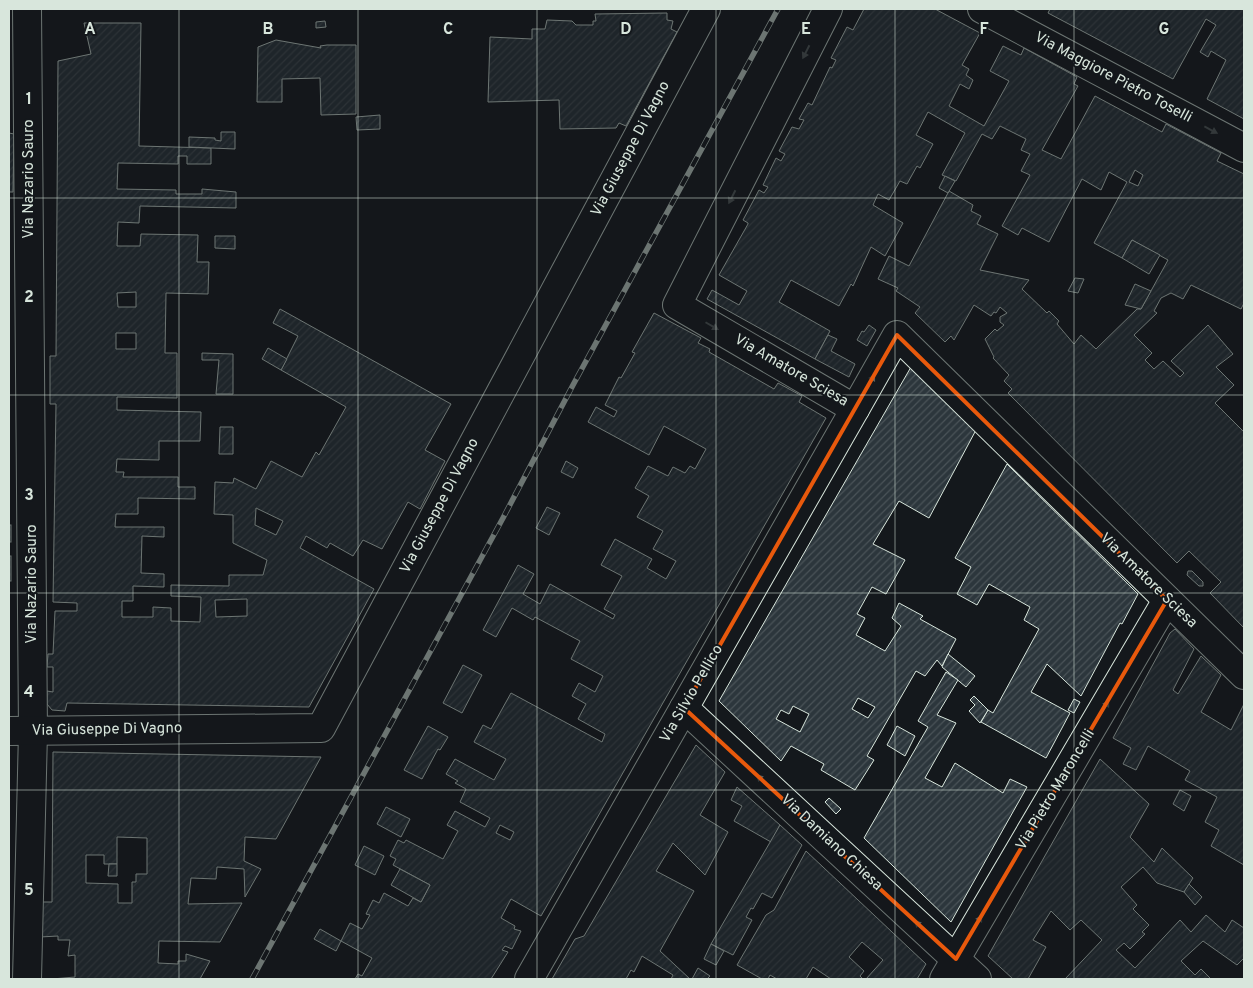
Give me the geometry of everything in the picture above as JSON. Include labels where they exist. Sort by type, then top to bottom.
[{"type":"street","name":"Via Nazario Sauro","points":[[27,9],[21,731],[27,979]]},
{"type":"street","name":"Via Giuseppe Di Vagno","points":[[21,731],[321,728],[706,9]]},
{"type":"street","name":"Via Amatore Sciesa","points":[[828,9],[676,305],[855,409],[897,336],[1244,676]]},
{"type":"street","name":"Via Maggiore Pietro Toselli","points":[[982,9],[1244,148]]},
{"type":"street","name":"Via Silvio Pellico","points":[[529,979],[855,409]]},
{"type":"street","name":"Via Pietro Maroncelli","points":[[950,969],[1167,600]]},
{"type":"street","name":"Via Damiano Chiesa","points":[[684,708],[950,969],[977,979]]},
{"type":"highlighted area","points":[[897,335],[1167,600],[956,959],[684,708]]},
{"type":"building","points":[[864,9],[935,9],[980,33],[962,65],[969,69],[966,75],[973,80],[969,89],[960,84],[949,106],[984,126],[1009,81],[990,71],[1003,46],[1021,55],[1024,48],[1077,77],[1074,84],[1078,86],[1042,150],[1061,159],[1095,96],[1162,132],[1166,124],[1221,153],[1217,161],[1244,174],[1244,303],[1241,309],[1191,285],[1183,299],[1171,293],[1161,298],[1154,311],[1157,313],[1134,335],[1152,353],[1145,360],[1154,369],[1163,361],[1180,377],[1184,373],[1171,361],[1208,325],[1233,354],[1216,367],[1234,385],[1215,403],[1244,432],[1244,628],[1210,593],[1221,582],[1189,551],[1177,563],[1008,393],[1012,389],[1004,381],[1009,375],[993,358],[985,339],[995,329],[997,331],[1004,325],[1000,322],[1000,317],[1007,313],[1000,307],[991,316],[974,305],[954,340],[951,336],[945,342],[915,313],[920,307],[896,291],[898,288],[878,279],[889,256],[909,266],[949,191],[973,205],[971,211],[981,216],[977,224],[998,234],[980,270],[1029,280],[1022,289],[1047,313],[1049,311],[1059,321],[1057,324],[1074,344],[1081,335],[1096,349],[1137,309],[1141,309],[1168,260],[1132,240],[1122,258],[1094,243],[1127,182],[1109,172],[1101,190],[1082,179],[1049,242],[1022,228],[1018,235],[1002,226],[1030,175],[1021,171],[1030,154],[1021,150],[1026,139],[1000,126],[992,139],[982,134],[956,181],[942,175],[965,133],[928,112],[916,135],[933,144],[920,168],[917,166],[907,184],[900,181],[889,200],[878,194],[873,205],[903,223],[885,256],[871,247],[853,286],[851,284],[839,306],[791,280],[779,302],[830,331],[815,359],[707,299],[712,290],[739,305],[747,291],[719,275],[748,224],[743,220],[759,190],[764,193],[768,187],[763,185],[776,158],[781,161],[785,154],[779,151],[792,127],[799,129],[804,120],[799,119],[808,103],[812,105],[830,67],[832,68],[836,60],[831,58],[847,27],[853,30]],"holes":[[[1135,170],[1143,175],[1138,186],[1129,182]]]},
{"type":"building","points":[[1050,9],[1244,9],[1244,119],[1207,99],[1226,60],[1211,51],[1208,57],[1200,52],[1216,25],[1206,19],[1173,79],[1048,13]]},
{"type":"building","points":[[667,13],[667,20],[673,21],[671,29],[677,32],[626,126],[619,123],[616,128],[560,129],[559,100],[488,102],[490,37],[532,39],[532,29],[545,29],[547,20],[572,21],[576,25],[593,25],[593,21],[596,21],[595,14]]},
{"type":"building","points":[[325,21],[326,27],[316,28],[316,22]]},
{"type":"building","points":[[84,23],[141,23],[139,146],[211,148],[211,164],[187,164],[187,156],[178,156],[178,164],[118,163],[117,189],[176,190],[176,194],[202,194],[202,189],[236,192],[236,208],[140,206],[139,223],[118,222],[117,246],[140,246],[141,234],[198,235],[197,262],[209,262],[208,294],[166,293],[165,353],[177,353],[177,398],[117,397],[117,410],[201,412],[200,441],[159,441],[159,460],[117,459],[116,472],[124,472],[123,477],[178,477],[178,487],[195,487],[195,499],[138,498],[138,514],[116,514],[115,527],[164,527],[164,537],[142,536],[141,573],[164,574],[164,587],[133,586],[133,601],[122,601],[122,617],[153,617],[153,607],[171,608],[171,621],[200,622],[201,597],[171,596],[171,585],[229,586],[229,575],[263,575],[267,560],[233,543],[233,515],[214,514],[215,482],[233,483],[234,478],[256,489],[271,461],[302,477],[316,452],[319,455],[346,407],[281,370],[298,336],[273,323],[280,309],[451,404],[425,450],[445,461],[420,509],[408,502],[382,549],[363,540],[353,556],[330,543],[327,548],[306,536],[300,548],[374,589],[309,707],[67,703],[65,711],[52,710],[47,704],[47,691],[53,692],[53,667],[47,667],[48,654],[53,654],[55,611],[77,611],[77,603],[53,602],[56,404],[50,404],[50,356],[56,356],[58,61],[91,54]],"holes":[[[136,292],[136,307],[118,307],[117,293]],[[116,333],[136,333],[136,349],[116,349]],[[256,508],[283,521],[276,535],[255,525]],[[247,599],[247,616],[216,617],[215,600]]]},
{"type":"building","points":[[276,40],[321,48],[320,46],[327,45],[356,45],[356,114],[321,115],[320,78],[282,79],[282,102],[257,102],[258,47]]},
{"type":"building","points":[[380,115],[380,129],[357,130],[356,117]]},
{"type":"building","points":[[221,132],[235,132],[235,149],[189,147],[189,137],[215,138],[215,140],[221,141]]},
{"type":"building","points":[[9,133],[14,134],[13,192],[9,192]]},
{"type":"building","points":[[945,176],[955,181],[948,193],[939,188]]},
{"type":"building","points":[[215,236],[235,236],[235,249],[215,248]]},
{"type":"building","points":[[1132,240],[1160,255],[1149,274],[1122,258]]},
{"type":"building","points":[[1075,278],[1084,279],[1078,293],[1068,291]]},
{"type":"building","points":[[1135,284],[1151,291],[1141,309],[1125,305]]},
{"type":"building","points":[[654,313],[701,338],[698,343],[710,349],[709,352],[774,389],[778,383],[802,396],[799,402],[826,418],[541,916],[511,899],[501,918],[515,926],[514,929],[521,931],[512,949],[505,946],[502,950],[508,952],[491,979],[355,979],[358,974],[362,976],[372,958],[341,941],[350,923],[362,929],[370,915],[366,914],[373,900],[379,903],[384,893],[408,906],[413,898],[421,902],[430,885],[393,865],[396,859],[390,856],[398,840],[404,843],[406,840],[443,859],[458,831],[447,825],[455,811],[485,827],[490,818],[460,802],[466,789],[455,783],[458,781],[446,774],[455,759],[494,780],[506,759],[474,742],[483,725],[491,729],[511,693],[602,742],[605,734],[578,719],[586,704],[572,696],[579,683],[595,692],[603,676],[571,659],[580,641],[535,617],[533,620],[512,608],[496,637],[483,630],[518,565],[534,574],[523,594],[540,604],[550,584],[613,619],[615,615],[604,609],[622,576],[601,565],[615,539],[652,559],[647,568],[666,579],[676,561],[653,549],[663,531],[637,517],[649,496],[635,488],[648,466],[668,476],[673,467],[685,473],[690,466],[695,469],[706,449],[664,426],[649,455],[588,422],[596,407],[614,417],[617,411],[605,405],[619,377],[621,378],[635,353],[632,352]],"holes":[[[500,825],[514,832],[510,840],[496,833]]]},
{"type":"building","points":[[869,325],[876,330],[867,346],[857,340],[862,331],[864,332]]},
{"type":"building","points":[[828,335],[837,339],[831,351],[855,364],[849,377],[815,359]]},
{"type":"building","points":[[268,348],[287,359],[281,370],[262,359]]},
{"type":"building","points":[[202,353],[233,354],[233,394],[216,394],[219,360],[202,360]]},
{"type":"building","points":[[911,367],[976,430],[929,518],[899,501],[873,544],[905,560],[886,594],[872,587],[857,614],[865,618],[856,635],[885,651],[901,626],[892,618],[899,603],[923,616],[920,619],[956,639],[942,666],[937,660],[925,676],[916,671],[867,756],[874,760],[855,790],[821,770],[824,764],[791,746],[781,761],[719,701]],"holes":[[[858,698],[875,707],[868,718],[852,709]],[[793,706],[809,714],[800,732],[776,719],[781,710],[789,714]]]},
{"type":"building","points":[[220,427],[233,427],[233,454],[219,454]]},
{"type":"building","points":[[566,461],[578,468],[573,478],[561,472]]},
{"type":"building","points":[[1007,464],[1138,594],[1122,624],[1120,623],[1081,696],[1047,664],[1031,692],[1070,713],[1046,758],[981,722],[988,710],[993,713],[1039,629],[1024,620],[1030,607],[989,584],[977,605],[957,594],[971,567],[955,558]]},
{"type":"building","points":[[547,507],[560,513],[549,535],[536,528]]},
{"type":"building","points":[[9,525],[11,525],[11,542],[9,542]]},
{"type":"building","points":[[9,556],[11,556],[11,581],[9,581]]},
{"type":"building","points":[[1188,571],[1192,571],[1203,582],[1203,586],[1199,586],[1187,575]]},
{"type":"building","points":[[1175,629],[1194,649],[1173,690],[1178,694],[1201,656],[1221,675],[1201,712],[1231,730],[1244,704],[1244,865],[1211,846],[1219,830],[1205,822],[1217,797],[1185,780],[1190,771],[1148,746],[1136,770],[1123,764],[1131,748],[1113,738],[1170,633]]},
{"type":"building","points":[[948,654],[975,676],[966,687],[942,667]]},
{"type":"building","points":[[463,665],[482,675],[462,713],[443,703]]},
{"type":"building","points":[[946,672],[958,680],[937,715],[956,723],[925,778],[942,787],[955,763],[1003,793],[1010,779],[1027,787],[951,922],[864,838],[928,727],[918,721]]},
{"type":"building","points":[[974,696],[988,710],[980,723],[969,711],[975,705],[970,700]]},
{"type":"building","points":[[1074,699],[1080,702],[1074,713],[1068,710]]},
{"type":"building","points":[[428,726],[448,737],[440,750],[438,749],[422,779],[404,770]]},
{"type":"building","points":[[897,726],[915,736],[905,756],[887,745]]},
{"type":"building","points":[[696,745],[725,772],[700,815],[728,832],[705,875],[673,843],[656,871],[694,891],[660,951],[690,979],[671,979],[673,975],[642,956],[634,972],[631,970],[626,979],[552,979],[575,939],[584,936]]},
{"type":"building","points":[[53,752],[321,757],[276,839],[245,837],[244,861],[261,869],[245,897],[244,869],[217,867],[216,879],[191,878],[188,904],[242,903],[220,942],[159,941],[158,963],[178,964],[178,961],[186,961],[186,954],[210,961],[200,979],[52,979],[75,977],[75,955],[68,956],[70,940],[58,940],[58,936],[40,937],[41,902],[52,902]],"holes":[[[117,837],[147,838],[147,874],[136,874],[136,882],[132,882],[132,903],[118,903],[118,884],[86,883],[86,855],[104,855],[104,864],[117,864]]]},
{"type":"building","points":[[1100,759],[1149,804],[1130,837],[1154,862],[1162,848],[1193,878],[1184,892],[1157,883],[1143,867],[1121,887],[1137,905],[1133,909],[1149,925],[1142,932],[1145,934],[1130,949],[1124,943],[1116,950],[1135,968],[1180,920],[1191,932],[1206,915],[1225,932],[1232,920],[1244,928],[1244,958],[1237,965],[1203,941],[1181,961],[1195,975],[1201,969],[1211,979],[1065,979],[1102,940],[1081,920],[1070,930],[1051,911],[1033,940],[1046,947],[1028,979],[1013,979],[988,956]]},
{"type":"building","points":[[737,787],[780,825],[771,842],[734,821],[742,806],[731,800]]},
{"type":"building","points":[[1180,790],[1191,796],[1184,811],[1173,804]]},
{"type":"building","points":[[829,798],[841,809],[836,814],[825,802]]},
{"type":"building","points":[[386,807],[410,819],[401,837],[377,824]]},
{"type":"building","points":[[780,825],[802,845],[772,898],[762,893],[753,909],[751,908],[746,917],[752,920],[733,955],[711,944]]},
{"type":"building","points":[[364,846],[384,856],[375,875],[355,865]]},
{"type":"building","points":[[806,851],[926,964],[917,979],[866,979],[883,960],[862,942],[849,957],[864,971],[860,976],[863,979],[831,979],[813,967],[806,979],[777,979],[770,975],[768,979],[762,979],[737,965],[766,915],[774,910]]},
{"type":"building","points":[[109,864],[117,864],[117,876],[108,876]]},
{"type":"building","points":[[400,869],[430,885],[421,902],[391,885]]},
{"type":"building","points":[[1189,884],[1202,897],[1195,905],[1184,892]]},
{"type":"building","points":[[320,929],[341,941],[336,951],[314,939]]},
{"type":"building","points":[[711,944],[724,951],[716,965],[704,959]]},
{"type":"building","points":[[698,968],[710,976],[707,979],[692,979]]},
{"type":"railway","points":[[252,979],[778,9]]}]
